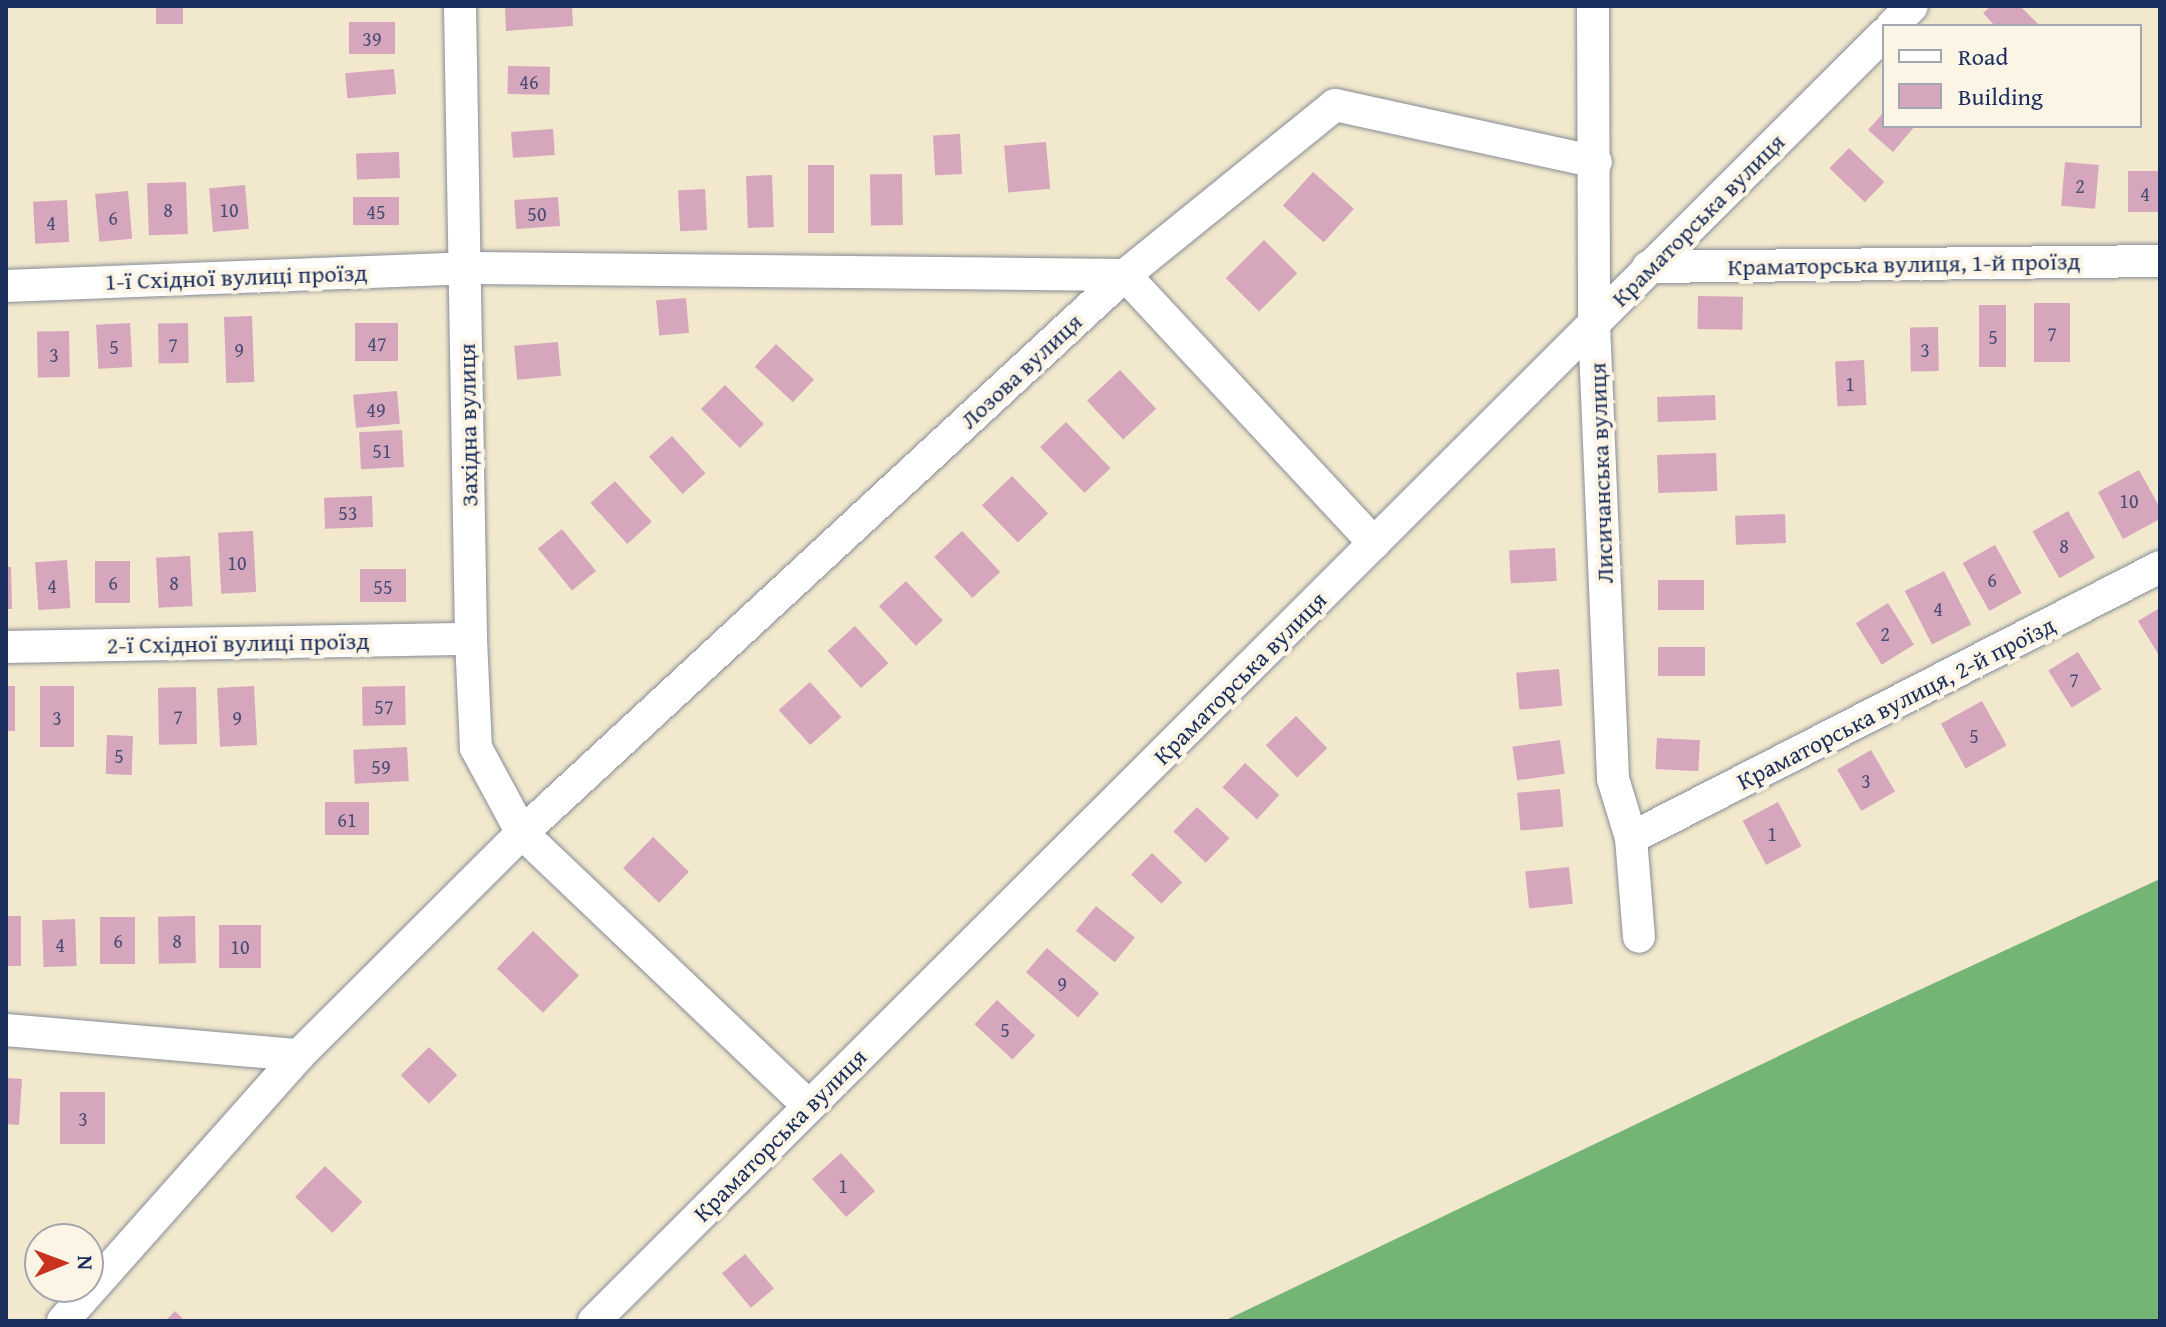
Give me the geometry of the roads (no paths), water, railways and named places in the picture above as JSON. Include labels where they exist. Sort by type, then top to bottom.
[{"type":"street","name":"Західна вулиця","points":[[460,6],[467,268],[471,639],[476,748],[522,833],[809,1106]]},
{"type":"street","name":"Лисичанська вулиця","points":[[1593,6],[1596,162],[1594,324],[1613,779],[1631,838],[1639,937]]},
{"type":"street","points":[[1894,24],[1912,6]]},
{"type":"street","name":"Краматорська вулиця","points":[[594,1321],[1882,36]]},
{"type":"street","name":"Лозова вулиця","points":[[63,1321],[299,1055],[522,833],[1125,275],[1335,105],[1596,162]]},
{"type":"street","name":"Краматорська вулиця, 1-й проїзд","points":[[1648,267],[2160,261]]},
{"type":"street","name":"1-ї Східної вулиці проїзд","points":[[6,286],[467,268],[1125,275]]},
{"type":"street","points":[[1125,275],[1374,543]]},
{"type":"street","name":"Краматорська вулиця, 2-й проїзд","points":[[1631,838],[2160,567]]},
{"type":"street","name":"2-ї Східної вулиці проїзд","points":[[6,647],[471,639]]},
{"type":"street","points":[[6,1030],[299,1055]]}]
